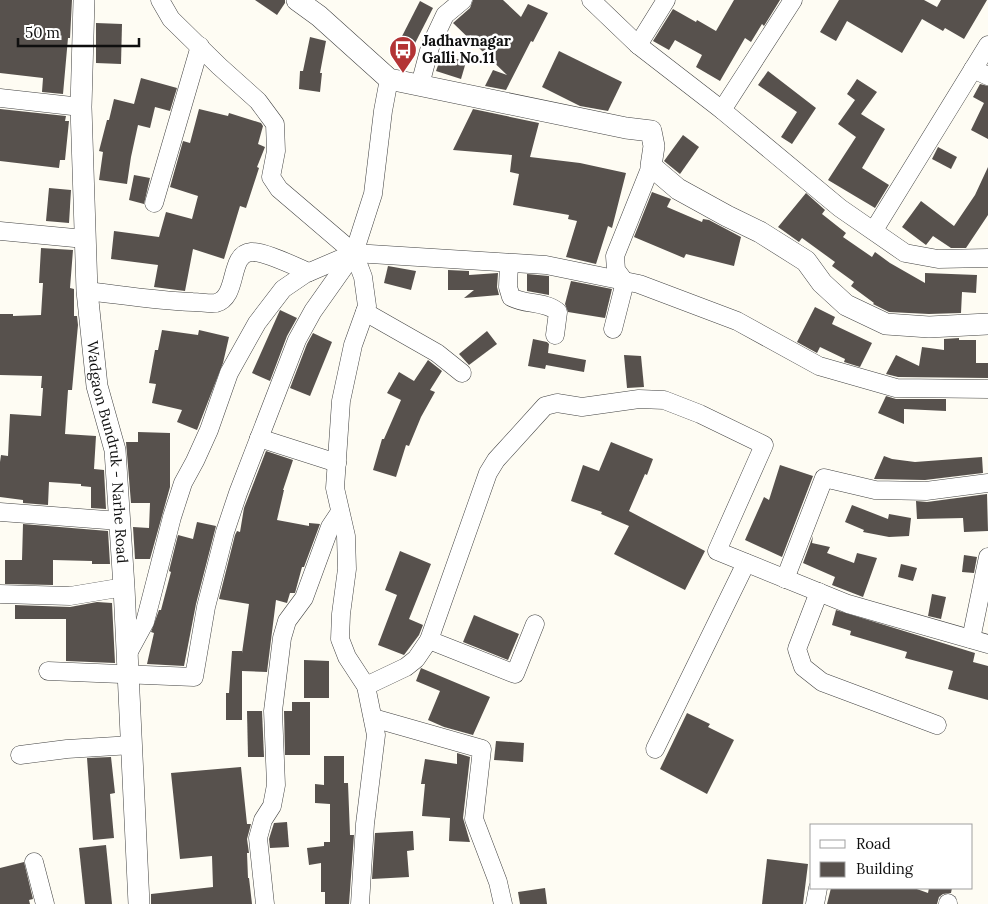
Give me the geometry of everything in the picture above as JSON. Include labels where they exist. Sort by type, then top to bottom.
[{"type":"street","name":"Wadgaon Bundruk - Narhe Road","points":[[84,0],[81,106],[87,291],[97,386],[115,450],[124,588],[139,904]]},
{"type":"street","points":[[160,0],[171,18],[258,101],[275,124],[276,151],[271,177],[279,189],[354,253],[363,277],[367,306],[353,345],[341,401],[335,488],[346,536],[347,569],[340,639],[347,657],[366,686],[376,735],[365,824],[360,904]]},
{"type":"street","points":[[297,0],[319,16],[389,79],[626,128],[651,131],[654,146],[651,166],[615,256],[616,270],[624,282],[613,329]]},
{"type":"street","points":[[420,85],[430,47],[445,15],[463,0]]},
{"type":"street","points":[[591,0],[638,44],[722,110],[840,208],[905,253],[938,259],[988,258]]},
{"type":"street","points":[[638,44],[666,0]]},
{"type":"street","points":[[722,110],[793,0]]},
{"type":"street","points":[[874,230],[980,73],[988,45]]},
{"type":"street","points":[[154,203],[200,46]]},
{"type":"street","points":[[48,671],[128,665],[194,677],[206,607],[225,532],[259,438],[297,340],[313,311],[354,253],[373,194],[383,110],[389,79]]},
{"type":"street","points":[[0,98],[81,106]]},
{"type":"street","points":[[651,166],[678,189],[760,232],[806,261],[822,283],[846,305],[886,324],[929,326],[988,324]]},
{"type":"street","points":[[0,231],[85,239]]},
{"type":"street","points":[[87,291],[185,302],[216,302],[225,298],[230,291],[236,266],[243,256],[251,252],[309,272]]},
{"type":"street","points":[[128,665],[146,622],[172,518],[183,483],[209,430],[229,373],[258,323],[283,289],[309,272],[354,253],[546,265],[639,284],[737,321],[819,366],[896,388],[988,389]]},
{"type":"street","points":[[509,263],[508,286],[511,296],[518,300],[554,308],[558,312],[555,335]]},
{"type":"street","points":[[365,312],[437,353],[462,373]]},
{"type":"street","points":[[366,686],[406,667],[416,659],[428,640],[488,473],[496,460],[545,406],[557,403],[582,406],[639,399],[664,400],[700,414],[764,445],[717,551],[848,604],[980,642],[988,557]]},
{"type":"street","points":[[259,438],[337,463]]},
{"type":"street","points":[[785,579],[824,478],[875,490],[926,491],[988,483]]},
{"type":"street","points":[[0,512],[120,520]]},
{"type":"street","points":[[265,904],[258,838],[263,820],[272,806],[276,785],[274,711],[282,638],[287,622],[304,598],[330,527],[340,512]]},
{"type":"street","points":[[655,748],[746,563]]},
{"type":"street","points":[[0,594],[70,596],[124,588]]},
{"type":"street","points":[[818,592],[797,649],[803,667],[822,682],[937,725]]},
{"type":"street","points":[[428,640],[515,674],[535,624]]},
{"type":"street","points":[[373,718],[482,750],[474,819],[498,882],[503,904]]},
{"type":"street","points":[[20,755],[67,749],[132,745]]},
{"type":"street","points":[[34,862],[45,904]]},
{"type":"street","points":[[815,904],[818,889]]},
{"type":"building","points":[[0,0],[72,0],[70,38],[68,38],[63,94],[42,92],[43,78],[0,73]]},
{"type":"building","points":[[255,0],[285,0],[285,3],[277,15]]},
{"type":"building","points":[[473,0],[503,0],[521,17],[528,4],[548,13],[533,42],[531,41],[506,90],[485,86],[493,70],[507,75],[453,23],[470,8]]},
{"type":"building","points":[[734,0],[780,0],[764,26],[762,24],[751,42],[745,38],[720,81],[696,67],[702,55],[675,40],[669,50],[653,41],[673,9],[716,31]]},
{"type":"building","points":[[839,0],[924,0],[937,7],[941,0],[987,0],[964,39],[945,28],[943,31],[922,19],[902,53],[847,21],[836,41],[820,32]]},
{"type":"building","points":[[420,1],[433,8],[409,55],[396,48]]},
{"type":"building","points":[[96,23],[122,24],[121,64],[96,63]]},
{"type":"building","points":[[310,37],[326,41],[320,73],[322,73],[320,92],[299,89],[300,71],[303,71]]},
{"type":"building","points":[[559,51],[622,82],[608,111],[580,106],[542,87]]},
{"type":"building","points":[[442,54],[466,62],[461,79],[436,71]]},
{"type":"building","points":[[768,71],[816,108],[792,144],[781,137],[797,112],[758,85]]},
{"type":"building","points":[[141,78],[177,88],[170,111],[155,107],[150,128],[138,125],[127,184],[99,180],[103,152],[99,151],[114,99],[134,104]]},
{"type":"building","points":[[857,79],[877,92],[861,114],[885,129],[862,168],[889,185],[875,208],[828,180],[856,137],[838,124],[855,100],[847,94]]},
{"type":"building","points":[[980,84],[988,86],[988,139],[971,130],[984,103],[973,97]]},
{"type":"building","points":[[0,109],[66,116],[65,121],[69,121],[65,160],[60,160],[59,168],[0,161]]},
{"type":"building","points":[[199,109],[228,116],[229,113],[261,123],[263,126],[258,144],[265,147],[257,167],[259,168],[246,208],[240,206],[224,259],[193,249],[185,291],[154,287],[158,265],[111,259],[114,231],[159,237],[166,212],[192,219],[198,196],[170,187],[183,141],[190,143]]},
{"type":"building","points":[[473,109],[539,123],[530,157],[580,163],[626,173],[612,228],[608,226],[596,264],[566,257],[577,221],[568,219],[569,215],[513,205],[519,174],[510,172],[512,155],[453,150]]},
{"type":"building","points":[[683,135],[699,147],[680,174],[664,161]]},
{"type":"building","points":[[938,147],[957,157],[951,169],[932,159]]},
{"type":"building","points":[[988,167],[988,215],[966,248],[951,248],[933,236],[926,245],[902,227],[921,201],[954,226],[975,195]]},
{"type":"building","points":[[134,175],[150,178],[144,204],[129,200]]},
{"type":"building","points":[[49,188],[71,190],[69,223],[46,221]]},
{"type":"building","points":[[652,192],[671,199],[667,207],[702,222],[703,219],[709,220],[741,237],[734,266],[686,254],[684,258],[634,237]]},
{"type":"building","points":[[806,193],[825,210],[822,214],[846,233],[843,237],[872,257],[875,252],[925,283],[925,273],[977,275],[976,293],[962,292],[961,313],[889,312],[873,304],[851,286],[854,282],[832,266],[835,262],[802,238],[799,242],[778,227]]},
{"type":"building","points":[[41,248],[73,250],[70,288],[74,289],[74,316],[77,316],[78,325],[72,390],[68,390],[65,434],[96,436],[94,469],[104,470],[106,509],[91,508],[91,487],[81,486],[81,484],[49,482],[48,505],[23,503],[23,500],[0,497],[0,462],[1,455],[8,456],[10,414],[41,416],[43,388],[41,388],[42,376],[0,375],[0,314],[13,314],[13,316],[41,315],[43,283],[39,283]]},
{"type":"building","points":[[388,266],[416,271],[411,290],[384,283]]},
{"type":"building","points":[[448,270],[469,271],[469,275],[498,273],[497,287],[499,295],[464,298],[474,290],[448,290]]},
{"type":"building","points":[[527,274],[549,276],[549,295],[527,291]]},
{"type":"building","points":[[571,281],[612,289],[605,318],[568,312],[565,304]]},
{"type":"building","points":[[815,307],[835,317],[832,324],[872,343],[860,367],[844,362],[845,359],[820,347],[817,353],[797,342]]},
{"type":"building","points":[[280,310],[297,318],[287,336],[270,381],[252,373]]},
{"type":"building","points":[[162,330],[198,335],[199,330],[229,337],[223,363],[197,430],[177,422],[182,410],[152,403],[156,384],[149,383],[155,350],[158,350]]},
{"type":"building","points":[[487,331],[497,344],[469,365],[459,354]]},
{"type":"building","points":[[313,333],[332,342],[310,396],[290,388]]},
{"type":"building","points":[[959,338],[959,340],[976,340],[976,363],[988,363],[988,378],[898,377],[886,374],[896,355],[919,366],[922,347],[944,350],[944,339]]},
{"type":"building","points":[[533,339],[547,342],[549,344],[548,353],[586,360],[584,372],[546,365],[545,369],[528,366]]},
{"type":"building","points":[[624,355],[641,356],[644,387],[627,388]]},
{"type":"building","points":[[428,360],[442,371],[430,390],[435,392],[421,417],[409,446],[406,445],[396,477],[373,470],[382,439],[384,439],[401,400],[387,393],[399,372],[414,381]]},
{"type":"building","points":[[886,396],[896,399],[946,399],[946,411],[904,409],[904,424],[878,413]]},
{"type":"building","points":[[138,432],[170,433],[170,487],[150,559],[135,559],[133,527],[149,528],[150,503],[131,503],[126,442],[138,442]]},
{"type":"building","points":[[611,442],[653,459],[629,511],[705,551],[685,590],[614,554],[629,526],[601,514],[602,512],[571,501],[583,465],[599,471]]},
{"type":"building","points":[[266,451],[293,460],[283,490],[277,520],[309,526],[309,523],[320,524],[304,567],[302,567],[295,593],[290,593],[287,603],[276,600],[267,672],[242,671],[242,720],[226,720],[226,693],[229,693],[232,651],[242,651],[242,653],[249,604],[219,599],[235,535],[237,531],[240,532],[244,508]]},
{"type":"building","points":[[884,456],[915,462],[982,457],[983,473],[925,480],[874,479]]},
{"type":"building","points":[[780,465],[813,476],[782,557],[745,540],[764,497],[769,500]]},
{"type":"building","points":[[987,494],[988,531],[964,532],[963,518],[917,519],[916,501],[927,502]]},
{"type":"building","points":[[852,505],[888,519],[889,514],[911,518],[909,536],[889,537],[863,532],[864,530],[845,522]]},
{"type":"building","points":[[197,522],[216,526],[196,604],[184,666],[147,664],[154,633],[151,632],[159,610],[161,610],[178,535],[193,539]]},
{"type":"building","points":[[23,524],[108,531],[110,564],[92,564],[92,561],[53,560],[53,585],[5,584],[5,560],[22,560]]},
{"type":"building","points":[[813,536],[812,543],[830,547],[827,553],[854,563],[857,553],[877,558],[863,597],[832,585],[835,577],[803,563]]},
{"type":"building","points":[[400,551],[431,564],[409,619],[423,625],[419,635],[404,655],[378,645],[397,595],[385,590]]},
{"type":"building","points":[[964,555],[977,557],[974,573],[962,572]]},
{"type":"building","points":[[901,564],[917,568],[913,581],[898,577]]},
{"type":"building","points":[[932,594],[946,597],[941,619],[928,616]]},
{"type":"building","points":[[97,602],[112,603],[115,663],[66,661],[66,619],[15,619],[15,605],[70,607]]},
{"type":"building","points":[[836,610],[975,653],[973,662],[988,666],[988,700],[948,689],[953,671],[905,658],[907,652],[850,635],[851,631],[832,625]]},
{"type":"building","points":[[474,615],[519,634],[508,660],[463,642]]},
{"type":"building","points":[[304,660],[329,661],[329,698],[304,698]]},
{"type":"building","points":[[421,668],[490,697],[473,735],[444,727],[428,720],[440,691],[416,681]]},
{"type":"building","points":[[292,702],[310,702],[310,755],[285,755],[284,711],[292,711]]},
{"type":"building","points":[[247,711],[262,711],[264,757],[248,757]]},
{"type":"building","points":[[687,713],[710,724],[708,727],[734,740],[707,794],[660,769]]},
{"type":"building","points":[[496,741],[524,743],[523,762],[494,760]]},
{"type":"building","points":[[457,753],[470,757],[463,818],[470,842],[449,841],[450,818],[422,816],[425,784],[421,784],[425,759],[457,764]]},
{"type":"building","points":[[324,756],[344,756],[344,783],[348,783],[350,835],[354,835],[349,904],[325,904],[325,892],[321,892],[321,863],[309,865],[307,848],[324,846],[324,842],[330,842],[330,804],[315,803],[315,784],[324,785]]},
{"type":"building","points":[[111,757],[115,793],[110,794],[114,838],[93,840],[87,758]]},
{"type":"building","points":[[241,767],[247,824],[251,824],[247,839],[249,853],[247,853],[252,904],[151,904],[151,894],[213,887],[212,856],[180,859],[171,773]]},
{"type":"building","points":[[287,822],[289,847],[270,848],[269,839],[274,823]]},
{"type":"building","points":[[413,831],[414,850],[407,851],[409,877],[372,879],[375,833]]},
{"type":"building","points":[[106,845],[112,904],[85,904],[79,848]]},
{"type":"building","points":[[767,859],[808,864],[803,904],[762,904]]},
{"type":"building","points":[[24,862],[33,899],[29,900],[30,904],[0,904],[0,868]]},
{"type":"building","points":[[545,888],[547,904],[520,904],[518,892]]},
{"type":"building","points":[[831,889],[917,889],[928,893],[929,889],[952,889],[951,893],[943,894],[939,897],[937,904],[827,904]]},
{"type":"place","name":"Jadhavnagar Galli No.11","points":[[403,74]]}]
